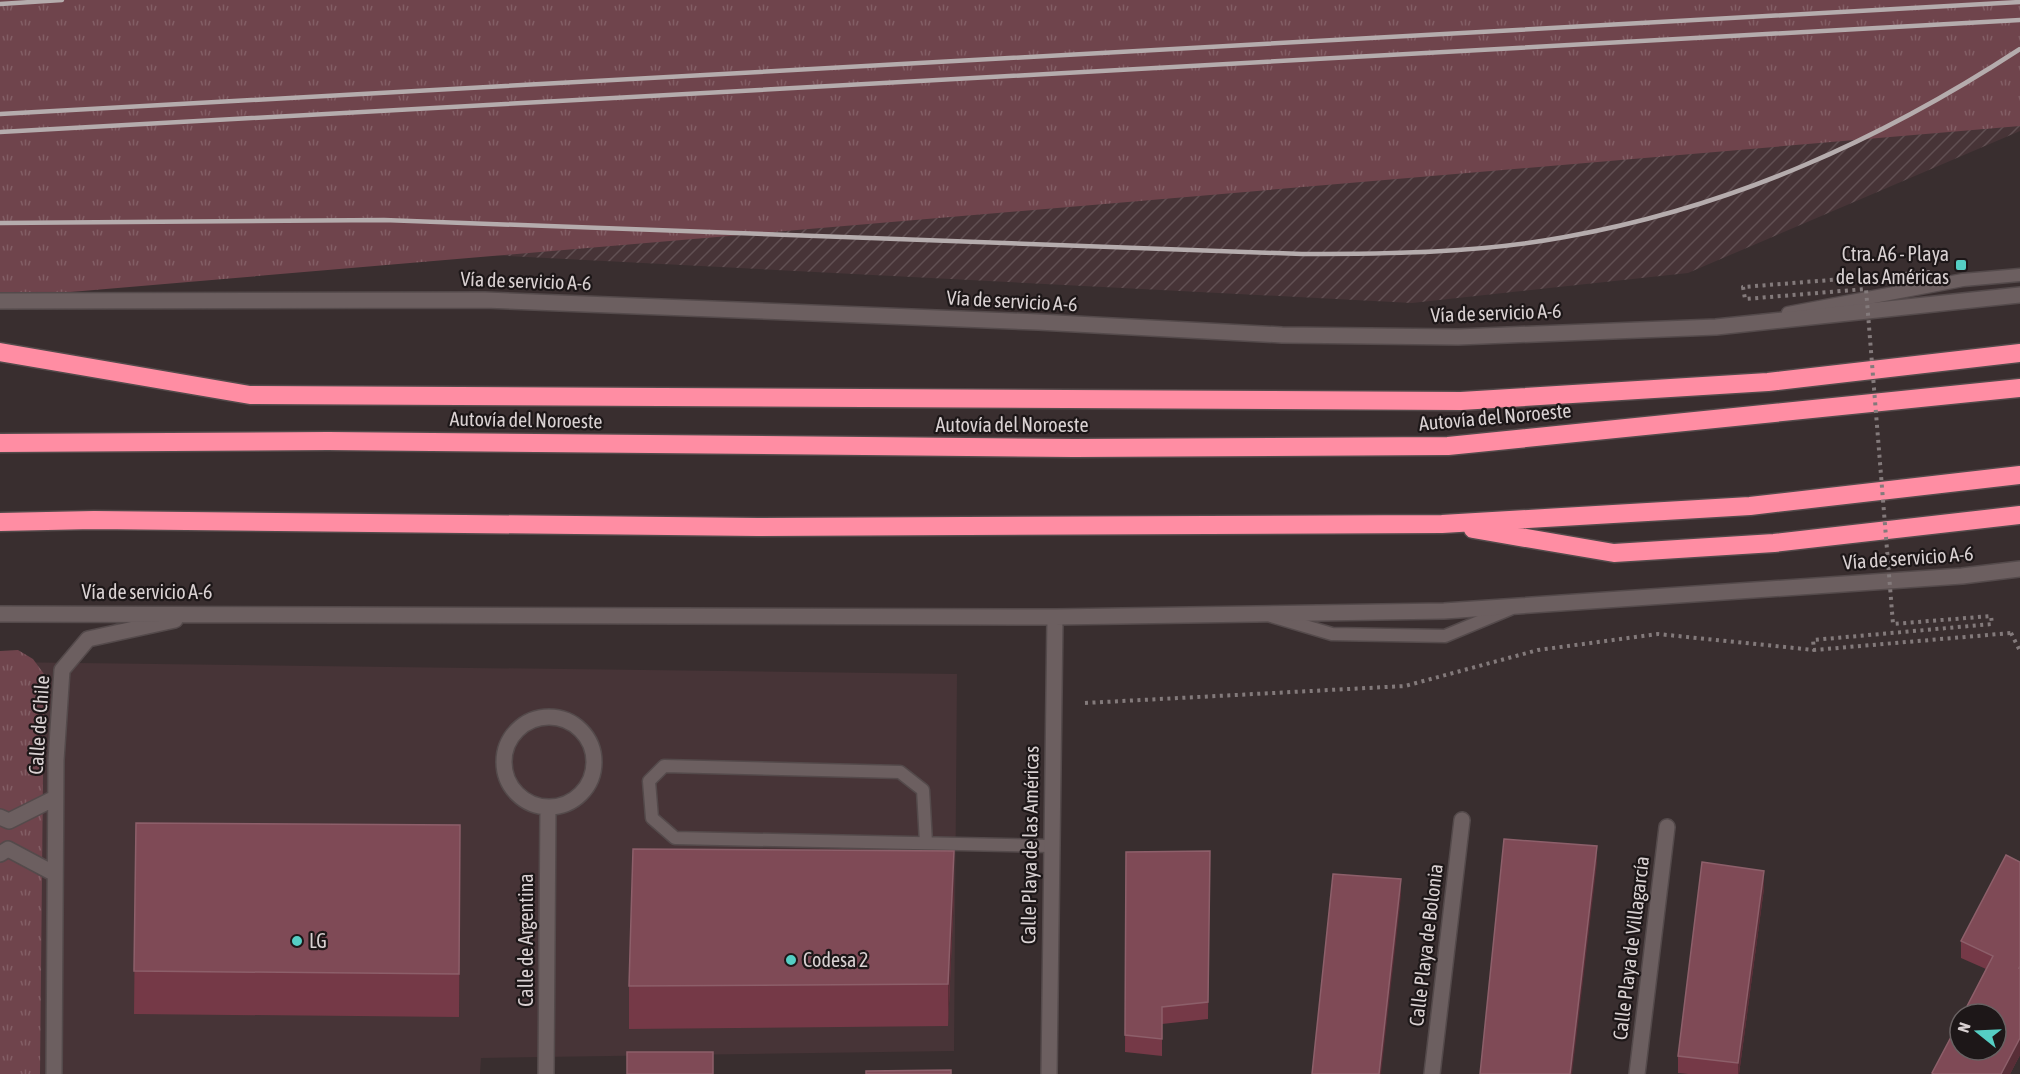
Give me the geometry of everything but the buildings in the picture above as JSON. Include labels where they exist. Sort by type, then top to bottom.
[{"type":"highway","points":[[0,352],[250,395],[1461,401],[1767,382],[2020,353]]},
{"type":"highway","name":"Autovía del Noroeste","points":[[0,443],[328,441],[1074,448],[1448,446],[2020,388]]},
{"type":"highway","points":[[0,522],[118,520],[746,526],[1442,524],[1750,506],[2020,475]]},
{"type":"highway","points":[[1442,524],[1614,553],[1774,543],[2020,515]]},
{"type":"street","name":"Vía de servicio A-6","points":[[0,301],[485,300],[1015,321],[1282,335],[1458,337],[1716,327],[2020,295]]},
{"type":"street","name":"Vía de servicio A-6","points":[[0,614],[1054,617],[1444,610],[1962,576],[2020,569]]},
{"type":"street","name":"Calle de Chile","points":[[54,1074],[55,798],[62,670],[88,639],[204,613]]},
{"type":"street","name":"Calle Playa de las Américas","points":[[1049,1074],[1054,617]]},
{"type":"street","points":[[550,716],[567,720],[582,730],[591,745],[594,763],[590,780],[580,794],[565,804],[548,807],[531,803],[516,793],[507,778],[504,760],[508,743],[518,729],[533,719],[550,716]]},
{"type":"street","name":"Calle de Chile","points":[[0,817],[9,821],[55,798]]},
{"type":"street","name":"Calle de Argentina","points":[[546,1074],[548,807]]},
{"type":"street","name":"Calle Playa de Bolonia","points":[[1432,1074],[1462,820]]},
{"type":"street","name":"Calle Playa de Villagarcía","points":[[1637,1074],[1667,827]]},
{"type":"street","points":[[0,854],[8,849],[55,874]]},
{"type":"lane","points":[[1716,327],[1963,280],[2020,275]]},
{"type":"lane","points":[[1261,614],[1332,634],[1445,636],[1519,606]]},
{"type":"lane","points":[[926,843],[923,790],[900,772],[664,766],[649,781],[652,818],[675,838],[1051,846]]},
{"type":"path","points":[[1814,650],[1813,640],[1992,624],[1991,616],[1893,624],[1866,289],[1744,299],[1743,287],[1930,272]]},
{"type":"path","points":[[1085,703],[1405,686],[1538,650],[1658,634],[1814,650],[2011,633]]},
{"type":"path","points":[[2011,633],[2020,643]]},
{"type":"path","points":[[2011,633],[2020,651]]},
{"type":"shaded area","points":[[0,0],[2020,0],[2020,131],[1688,273],[1412,303],[375,249]]},
{"type":"shaded area","points":[[0,662],[957,674],[954,1051],[481,1058],[480,1074],[0,1074]]},
{"type":"green space","points":[[0,0],[2020,0],[2020,126],[0,298]]},
{"type":"green space","points":[[18,650],[33,659],[44,674],[40,1074],[0,1074],[0,651]]},
{"type":"railway","points":[[0,4],[62,0]]},
{"type":"railway","points":[[0,114],[2020,2]]},
{"type":"railway","points":[[0,132],[2020,20]]},
{"type":"railway","points":[[0,223],[384,220],[1302,254],[1401,253],[1467,249],[1565,237],[1626,224],[1745,189],[1858,141],[1913,113],[2020,49]]},
{"type":"place","name":"Ctra. A6 - Playa de las Américas","points":[[1961,265]]},
{"type":"place","name":"LG","points":[[297,941]]},
{"type":"place","name":"Codesa 2","points":[[791,960]]}]
